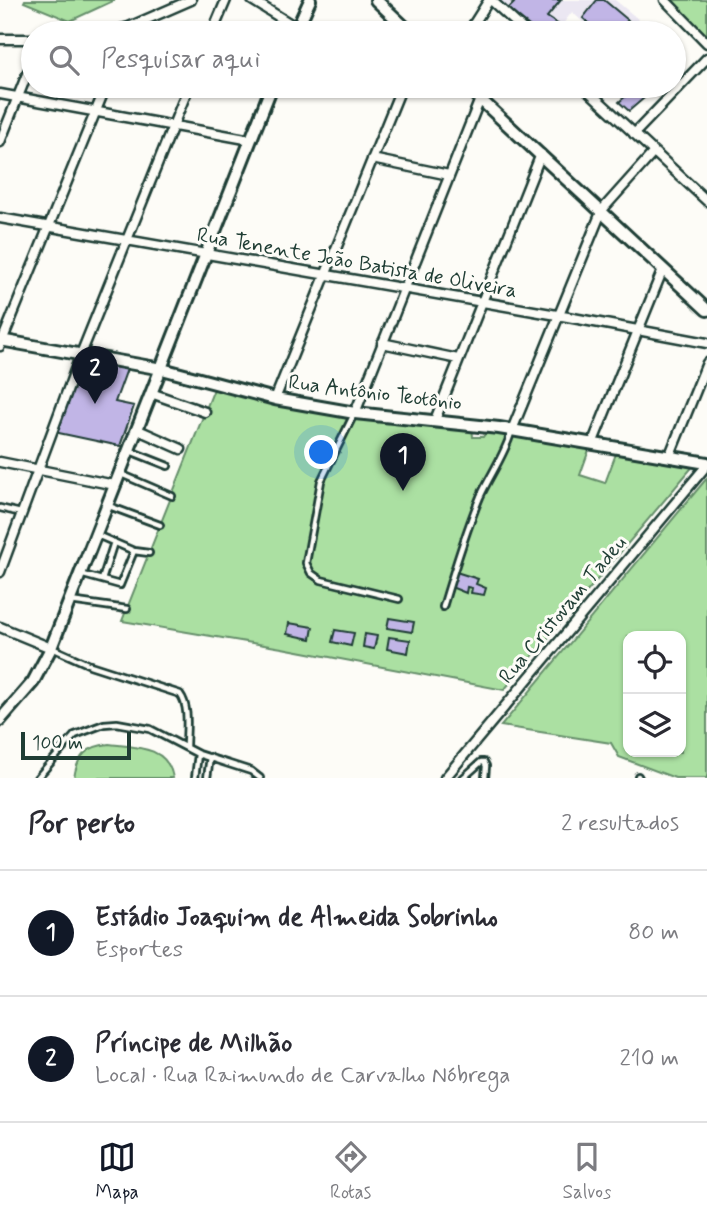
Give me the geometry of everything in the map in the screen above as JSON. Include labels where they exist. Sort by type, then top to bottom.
[{"type":"street","points":[[147,21],[191,0]]},
{"type":"street","points":[[217,21],[226,0]]},
{"type":"street","points":[[253,0],[282,21]]},
{"type":"street","points":[[301,21],[310,0]]},
{"type":"street","points":[[376,0],[398,21]]},
{"type":"street","points":[[476,21],[490,0],[514,21]]},
{"type":"street","points":[[665,0],[686,21]]},
{"type":"street","points":[[686,22],[707,43]]},
{"type":"street","points":[[0,39],[21,39]]},
{"type":"street","points":[[686,80],[707,58]]},
{"type":"street","points":[[0,142],[21,91]]},
{"type":"street","points":[[0,94],[19,96]]},
{"type":"street","points":[[30,98],[251,140]]},
{"type":"street","points":[[1,342],[101,98]]},
{"type":"street","points":[[0,572],[3,553],[184,98]]},
{"type":"street","points":[[0,720],[33,682],[51,648],[267,98]]},
{"type":"street","points":[[275,399],[397,98]]},
{"type":"street","points":[[596,98],[707,201]]},
{"type":"street","points":[[634,134],[669,98]]},
{"type":"street","points":[[355,413],[480,99],[707,310]]},
{"type":"street","points":[[512,430],[602,210],[654,152]]},
{"type":"street","points":[[435,421],[541,155]]},
{"type":"street","points":[[372,159],[449,175]]},
{"type":"street","name":"Rua Tenente João Batista de Oliveira","points":[[0,218],[707,343]]},
{"type":"street","points":[[592,444],[663,268]]},
{"type":"street","name":"Rua Antônio Teotônio","points":[[1,342],[162,369],[275,399],[355,413],[512,430],[707,464]]},
{"type":"street","points":[[382,344],[458,359]]},
{"type":"street","points":[[669,457],[707,363]]},
{"type":"street","points":[[151,393],[205,412]]},
{"type":"street","points":[[136,429],[181,449]]},
{"type":"street","points":[[0,462],[115,485]]},
{"type":"street","name":"Rua Cristovam Tadeu","points":[[445,778],[707,464]]},
{"type":"street","points":[[0,627],[51,648]]},
{"type":"lane","points":[[355,413],[321,481],[306,563],[311,573],[321,580],[399,599]]},
{"type":"lane","points":[[443,607],[469,523],[481,495],[503,458],[512,430]]},
{"type":"lane","points":[[128,450],[168,466]]},
{"type":"lane","points":[[119,473],[172,496]]},
{"type":"lane","points":[[107,505],[160,525]]},
{"type":"lane","points":[[0,508],[21,513]]},
{"type":"lane","points":[[95,534],[134,551],[149,553]]},
{"type":"lane","points":[[102,580],[114,542]]},
{"type":"lane","points":[[80,574],[121,584],[134,551]]},
{"type":"lane","points":[[70,601],[127,609]]},
{"type":"lane","points":[[51,648],[90,665],[180,694],[184,699],[187,748]]},
{"type":"lane","points":[[37,778],[75,735],[104,724],[130,723],[150,729],[198,754],[251,771],[260,778]]},
{"type":"lane","points":[[195,778],[198,754]]},
{"type":"lane","points":[[207,778],[210,757]]},
{"type":"lane","points":[[463,778],[484,762],[485,778]]},
{"type":"shaded area","points":[[491,0],[615,0],[638,19],[582,21],[572,12],[565,21],[514,21]]},
{"type":"green space","points":[[115,0],[70,21],[24,2]]},
{"type":"green space","points":[[666,0],[707,0],[707,43]]},
{"type":"green space","points":[[214,389],[331,412],[472,426],[473,437],[483,437],[487,431],[513,437],[518,433],[590,447],[580,475],[605,483],[617,451],[695,464],[504,690],[122,621]]},
{"type":"green space","points":[[707,478],[707,778],[675,778],[619,757],[611,743],[501,726]]},
{"type":"green space","points":[[109,744],[149,750],[157,754],[170,767],[173,778],[74,778],[84,754],[95,747]]},
{"type":"building","points":[[510,0],[561,0],[547,17],[553,21],[523,21],[508,9],[514,3]]},
{"type":"building","points":[[597,0],[604,0],[628,20],[586,21],[583,18]]},
{"type":"building","points":[[624,98],[644,98],[629,111],[619,102]]},
{"type":"building","points":[[81,361],[127,369],[115,402],[134,406],[120,446],[54,432]]},
{"type":"building","points":[[456,572],[478,579],[476,584],[486,588],[484,595],[471,593],[472,588],[467,587],[466,593],[451,587]]},
{"type":"building","points":[[389,618],[414,622],[412,632],[387,628]]},
{"type":"building","points":[[289,623],[313,627],[311,639],[287,634]]},
{"type":"building","points":[[335,630],[354,633],[351,646],[332,642]]},
{"type":"building","points":[[365,634],[377,636],[374,649],[363,647]]},
{"type":"building","points":[[389,637],[410,640],[408,653],[387,649]]},
{"type":"place","name":"Príncipe de Milhão","points":[[95,404]]},
{"type":"place","name":"Estádio Joaquim de Almeida Sobrinho","points":[[403,491]]}]
